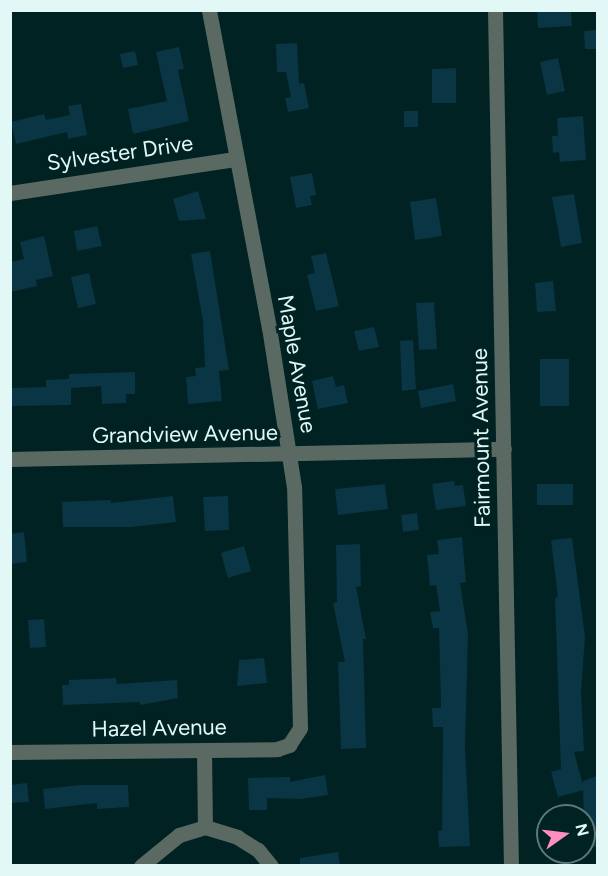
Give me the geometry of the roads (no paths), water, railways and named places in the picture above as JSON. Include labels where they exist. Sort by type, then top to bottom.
[{"type":"street","name":"Maple Avenue","points":[[209,10],[290,454],[298,576],[300,729]]},
{"type":"street","name":"Fairmount Avenue","points":[[495,10],[511,866]]},
{"type":"street","name":"Sylvester Drive","points":[[10,194],[236,159]]},
{"type":"street","name":"Grandview Avenue","points":[[10,459],[504,449]]},
{"type":"street","name":"Hazel Avenue","points":[[10,752],[283,747],[296,738],[300,729]]},
{"type":"street","points":[[204,750],[205,827]]},
{"type":"street","points":[[141,866],[179,835],[205,827],[237,837],[258,850],[271,866]]}]
